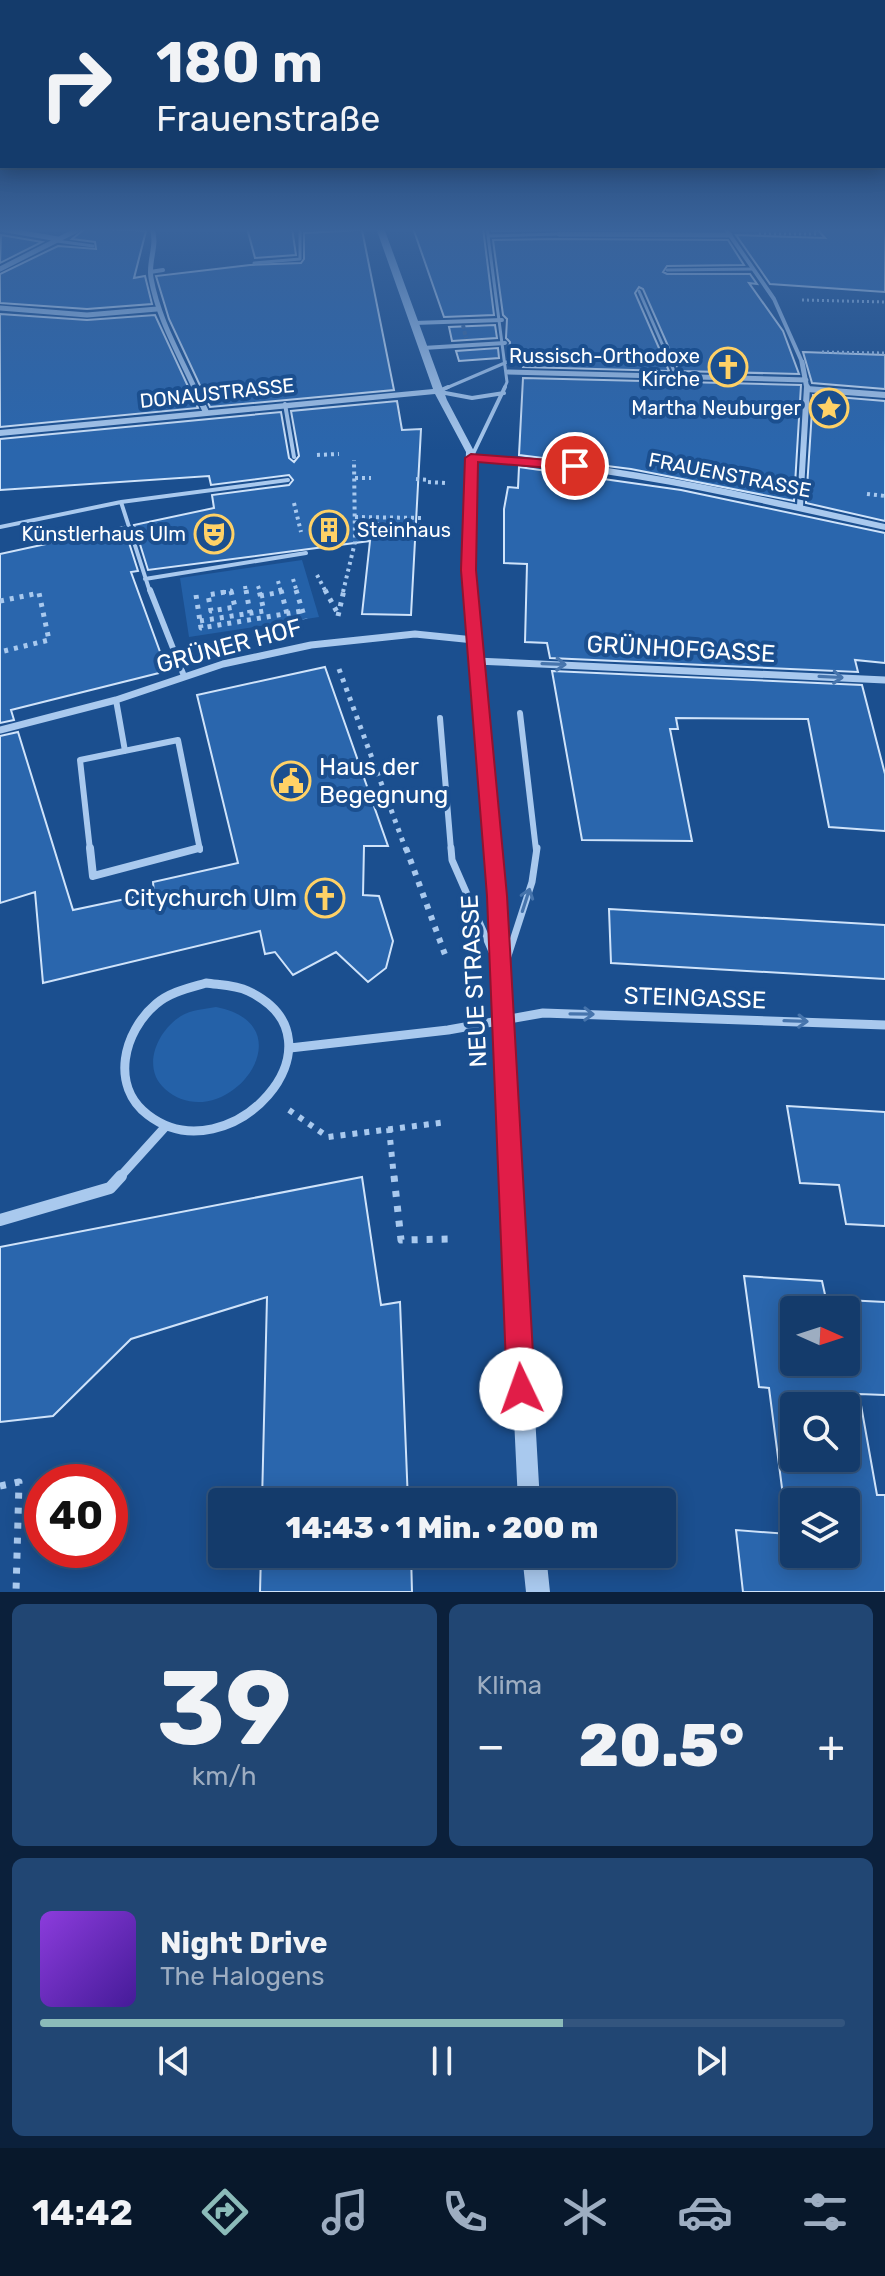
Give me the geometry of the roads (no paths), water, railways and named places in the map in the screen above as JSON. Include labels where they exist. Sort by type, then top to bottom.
[{"type":"street","points":[[156,302],[206,412]]},
{"type":"street","name":"NEUE STRASSE","points":[[407,302],[439,391],[468,442],[471,458],[467,540],[505,1020],[512,1217],[528,1488]]},
{"type":"street","points":[[776,302],[798,351],[806,380],[800,506]]},
{"type":"street","points":[[0,308],[87,315],[157,309]]},
{"type":"street","points":[[414,323],[462,324],[502,320]]},
{"type":"street","points":[[466,338],[467,345]]},
{"type":"street","points":[[423,348],[505,343]]},
{"type":"street","points":[[508,372],[806,380]]},
{"type":"street","points":[[807,389],[885,395]]},
{"type":"street","name":"DONAUSTRASSE","points":[[0,433],[439,391]]},
{"type":"street","name":"FRAUENSTRASSE","points":[[471,458],[575,466],[800,506],[885,527]]},
{"type":"street","name":"GRÜNER HOF","points":[[0,730],[116,700],[223,664],[311,645],[415,634],[474,640]]},
{"type":"street","name":"GRÜNHOFGASSE","points":[[476,661],[885,680]]},
{"type":"street","points":[[116,700],[125,751]]},
{"type":"street","points":[[178,740],[200,851],[93,876],[80,760],[125,751],[178,740]]},
{"type":"street","points":[[206,983],[232,983],[256,990],[275,1005],[287,1024],[290,1048],[284,1073],[269,1097],[248,1115],[221,1127],[193,1131],[166,1126],[143,1114],[128,1094],[122,1071],[131,1035],[156,1004],[180,990],[206,983]]},
{"type":"street","name":"STEINGASSE","points":[[290,1048],[543,1013],[885,1025]]},
{"type":"street","points":[[0,1220],[110,1188],[166,1126]]},
{"type":"street","points":[[535,1568],[538,1592]]},
{"type":"lane","name":"NEUE STRASSE","points":[[471,458],[483,428],[506,390],[508,372],[499,302]]},
{"type":"lane","points":[[644,302],[677,378]]},
{"type":"lane","points":[[439,391],[507,362]]},
{"type":"lane","points":[[439,391],[472,398],[493,397],[506,390]]},
{"type":"lane","points":[[285,404],[294,457]]},
{"type":"lane","points":[[0,527],[121,502],[288,480]]},
{"type":"lane","points":[[121,502],[145,579],[184,676]]},
{"type":"lane","points":[[145,579],[306,553]]},
{"type":"lane","points":[[502,974],[536,858],[520,713]]},
{"type":"lane","points":[[440,718],[452,860],[502,974]]},
{"type":"tunnel","points":[[463,325],[466,338]]},
{"type":"place","name":"Russisch-Orthodoxe Kirche","points":[[728,367]]},
{"type":"place","name":"Martha Neuburger","points":[[829,408]]},
{"type":"place","name":"Steinhaus","points":[[329,530]]},
{"type":"place","name":"Künstlerhaus Ulm","points":[[214,534]]},
{"type":"place","name":"Haus der Begegnung","points":[[291,781]]},
{"type":"place","name":"Citychurch Ulm","points":[[325,898]]}]
